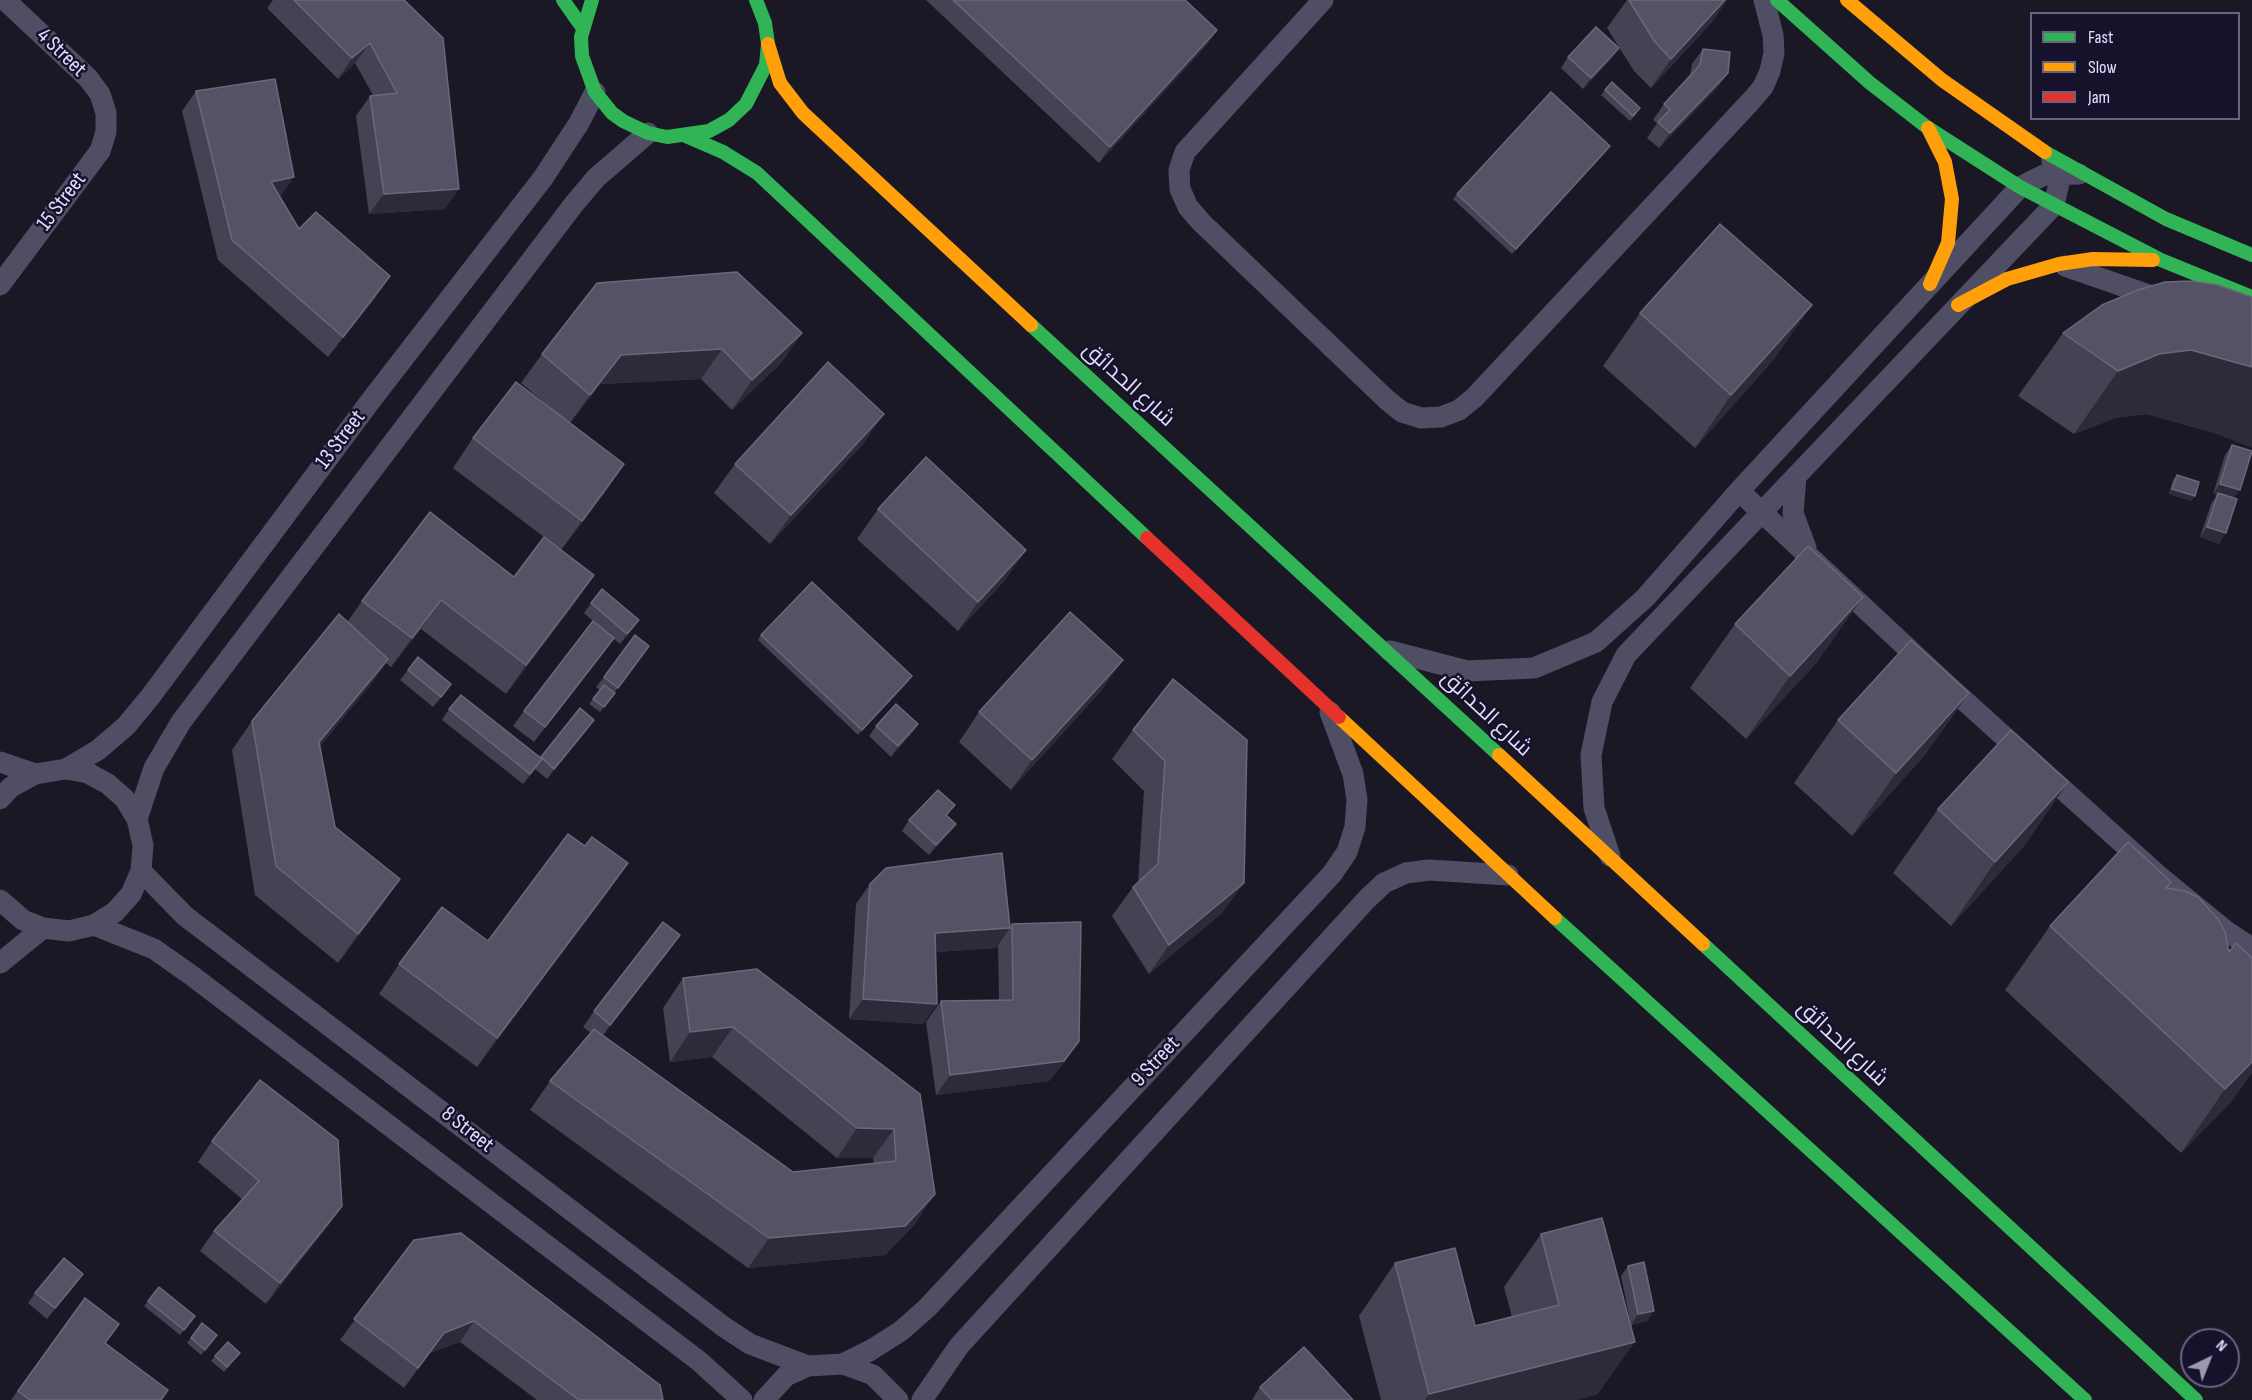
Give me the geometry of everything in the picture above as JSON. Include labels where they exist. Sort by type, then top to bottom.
[{"type":"street","name":"4 Street","points":[[5,0],[88,78],[100,94],[106,113]]},
{"type":"street","points":[[563,0],[582,27]]},
{"type":"street","points":[[592,0],[582,27],[582,56],[595,92],[612,113],[648,133],[686,136],[709,131],[729,120],[746,104],[759,85],[766,65],[768,44],[765,23],[758,1]]},
{"type":"street","points":[[1323,0],[1185,152],[1179,170],[1180,189],[1188,207],[1201,222],[1387,400],[1402,412],[1421,418],[1450,414],[1474,398],[1763,87],[1774,53],[1764,0]]},
{"type":"street","points":[[1777,0],[1870,83],[1928,128],[2054,205],[2161,260],[2246,295],[2252,303]]},
{"type":"street","points":[[1847,0],[1942,80],[2046,153],[2166,219],[2252,255]]},
{"type":"street","name":"شارع الحدائق","points":[[768,44],[780,82],[803,113],[833,143],[1386,650],[2196,1400]]},
{"type":"street","name":"13 Street","points":[[66,769],[98,750],[126,726],[150,697],[372,399],[543,178],[579,123],[595,92]]},
{"type":"street","name":"15 Street","points":[[0,285],[100,151],[106,132],[106,113]]},
{"type":"street","points":[[1928,128],[1945,162],[1952,199],[1948,243],[1930,284]]},
{"type":"street","name":"13 Street","points":[[137,819],[154,768],[181,722],[574,204],[596,178],[648,133]]},
{"type":"street","points":[[686,136],[723,152],[757,173],[1508,875],[2085,1400]]},
{"type":"street","points":[[1611,859],[1594,808],[1591,755],[1602,702],[1626,655],[2054,205],[2059,183],[2058,172],[2046,153]]},
{"type":"street","points":[[1386,650],[1467,671],[1534,668],[1596,642],[1645,598],[1739,491],[2020,186],[2044,175],[2058,172],[2082,174]]},
{"type":"street","points":[[1958,305],[2007,279],[2059,264],[2093,259],[2161,260]]},
{"type":"street","points":[[2059,264],[2188,308]]},
{"type":"street","points":[[1796,477],[1793,513],[1796,528],[1810,556]]},
{"type":"street","points":[[1739,491],[1942,680],[2160,877],[2226,932],[2252,948]]},
{"type":"street","name":"9 Street","points":[[843,1364],[872,1350],[927,1308],[1332,874],[1347,852],[1355,827],[1358,800],[1353,774],[1327,706]]},
{"type":"street","points":[[0,762],[35,774]]},
{"type":"street","points":[[0,800],[11,787],[35,774],[66,769],[88,773],[108,784],[125,799],[137,819],[143,845],[141,872],[130,894],[115,912],[94,925],[69,930],[43,928],[23,920],[0,900]]},
{"type":"street","name":"9 Street","points":[[922,1400],[959,1346],[1367,898],[1384,883],[1406,873],[1429,870],[1508,875]]},
{"type":"street","name":"8 Street","points":[[141,872],[185,916],[724,1327],[760,1348],[808,1366]]},
{"type":"street","name":"8 Street","points":[[94,925],[125,935],[154,949],[191,975],[699,1361],[742,1400]]},
{"type":"street","points":[[0,963],[43,928]]},
{"type":"street","points":[[764,1400],[786,1376],[808,1366],[843,1364],[873,1375],[898,1400]]},
{"type":"building","points":[[294,0],[404,0],[443,38],[459,189],[384,194],[370,96],[397,93],[370,43],[352,58]]},
{"type":"building","points":[[953,0],[1185,0],[1217,30],[1110,147]]},
{"type":"building","points":[[1629,0],[1725,0],[1671,59],[1655,42]]},
{"type":"building","points":[[1596,27],[1619,48],[1591,78],[1568,57]]},
{"type":"building","points":[[1703,49],[1730,52],[1728,73],[1670,133],[1658,122],[1670,110],[1664,104],[1700,65]]},
{"type":"building","points":[[275,79],[294,177],[271,182],[299,229],[316,212],[390,276],[343,337],[232,240],[196,91]]},
{"type":"building","points":[[1612,82],[1640,108],[1633,116],[1605,90]]},
{"type":"building","points":[[1551,92],[1610,146],[1516,249],[1457,194]]},
{"type":"building","points":[[1720,224],[1812,305],[1731,395],[1640,313]]},
{"type":"building","points":[[737,272],[802,333],[752,380],[722,349],[621,355],[590,395],[542,354],[597,283]]},
{"type":"building","points":[[2192,281],[2218,285],[2252,297],[2252,367],[2191,350],[2159,354],[2118,371],[2063,333],[2102,305],[2138,290],[2165,282]]},
{"type":"building","points":[[828,362],[884,414],[791,515],[735,464]]},
{"type":"building","points":[[516,382],[624,464],[582,521],[473,438]]},
{"type":"building","points":[[2232,445],[2252,451],[2240,490],[2220,484]]},
{"type":"building","points":[[926,457],[1026,550],[978,602],[878,509]]},
{"type":"building","points":[[2177,475],[2199,482],[2195,496],[2172,489]]},
{"type":"building","points":[[2218,493],[2237,499],[2226,533],[2207,527]]},
{"type":"building","points":[[430,512],[514,577],[544,537],[594,575],[526,665],[441,600],[412,638],[362,601]]},
{"type":"building","points":[[1808,546],[1863,597],[1790,676],[1735,624]]},
{"type":"building","points":[[812,582],[912,676],[862,730],[761,635]]},
{"type":"building","points":[[602,589],[639,620],[627,634],[591,603]]},
{"type":"building","points":[[1070,612],[1123,660],[1032,760],[979,712]]},
{"type":"building","points":[[339,614],[388,659],[319,742],[335,827],[400,879],[358,934],[276,866],[252,721]]},
{"type":"building","points":[[593,621],[614,638],[545,727],[524,711]]},
{"type":"building","points":[[635,635],[649,646],[618,688],[604,677]]},
{"type":"building","points":[[1911,640],[1969,693],[1896,773],[1838,720]]},
{"type":"building","points":[[418,657],[451,684],[441,697],[408,670]]},
{"type":"building","points":[[1173,679],[1247,740],[1244,883],[1169,945],[1133,887],[1158,864],[1165,761],[1133,730]]},
{"type":"building","points":[[604,685],[615,693],[604,707],[593,699]]},
{"type":"building","points":[[461,695],[542,759],[530,774],[449,709]]},
{"type":"building","points":[[896,704],[918,724],[898,746],[876,726]]},
{"type":"building","points":[[580,708],[594,720],[554,769],[541,757]]},
{"type":"building","points":[[2011,730],[2068,782],[1995,862],[1938,809]]},
{"type":"building","points":[[938,790],[955,805],[946,815],[956,824],[936,845],[909,820]]},
{"type":"building","points":[[568,834],[585,846],[592,837],[628,863],[497,1038],[399,964],[442,907],[488,941]]},
{"type":"building","points":[[2128,842],[2171,882],[2166,888],[2185,891],[2198,897],[2218,919],[2225,932],[2229,952],[2236,943],[2252,958],[2252,1062],[2225,1089],[2050,926]]},
{"type":"building","points":[[1002,853],[1010,928],[935,933],[937,1004],[863,999],[870,884],[886,868]]},
{"type":"building","points":[[663,922],[680,935],[610,1025],[594,1011]]},
{"type":"building","points":[[1081,922],[1079,1041],[1064,1061],[950,1075],[941,1001],[1013,1000],[1012,924]]},
{"type":"building","points":[[757,969],[920,1094],[935,1194],[905,1226],[769,1238],[550,1081],[594,1029],[793,1172],[896,1161],[894,1129],[857,1128],[733,1027],[690,1032],[683,978]]},
{"type":"building","points":[[260,1080],[338,1140],[342,1206],[280,1283],[214,1231],[259,1181],[212,1141]]},
{"type":"building","points":[[1602,1218],[1635,1342],[1429,1394],[1395,1263],[1455,1248],[1475,1326],[1559,1305],[1541,1234]]},
{"type":"building","points":[[461,1233],[660,1385],[663,1400],[579,1400],[474,1321],[444,1333],[418,1368],[354,1319],[414,1240]]},
{"type":"building","points":[[64,1258],[83,1274],[55,1308],[35,1293]]},
{"type":"building","points":[[1644,1262],[1654,1311],[1638,1314],[1628,1266]]},
{"type":"building","points":[[159,1287],[195,1316],[184,1330],[148,1301]]},
{"type":"building","points":[[85,1298],[119,1324],[105,1343],[168,1390],[161,1400],[30,1400],[18,1391]]},
{"type":"building","points":[[202,1323],[217,1335],[205,1350],[191,1338]]},
{"type":"building","points":[[228,1342],[240,1353],[227,1367],[215,1356]]},
{"type":"building","points":[[1304,1347],[1353,1400],[1272,1400],[1260,1387]]},
{"type":"traffic: fast","points":[[563,0],[582,27]]},
{"type":"traffic: fast","points":[[592,0],[581,37],[582,56],[595,92],[612,113],[623,121],[648,133],[667,137],[709,131],[729,120],[746,104],[766,65],[768,44],[765,23],[756,0]]},
{"type":"traffic: fast","points":[[1777,0],[1870,83],[1928,128],[2020,187],[2161,260],[2252,297]]},
{"type":"traffic: fast","points":[[686,136],[723,152],[757,173],[1147,538]]},
{"type":"traffic: fast","points":[[2045,152],[2166,219],[2252,255]]},
{"type":"traffic: fast","points":[[1031,325],[1499,755]]},
{"type":"traffic: fast","points":[[1555,918],[2085,1400]]},
{"type":"traffic: fast","points":[[1703,944],[2196,1400]]},
{"type":"traffic: slow","points":[[1847,0],[1942,80],[2045,152]]},
{"type":"traffic: slow","points":[[768,44],[780,83],[803,113],[1031,325]]},
{"type":"traffic: slow","points":[[1928,128],[1945,162],[1952,199],[1948,243],[1930,284]]},
{"type":"traffic: slow","points":[[1958,305],[2007,279],[2059,264],[2093,259],[2153,260]]},
{"type":"traffic: slow","points":[[1339,717],[1555,918]]},
{"type":"traffic: slow","points":[[1499,755],[1703,944]]},
{"type":"traffic: jam","points":[[1147,538],[1339,717]]}]
